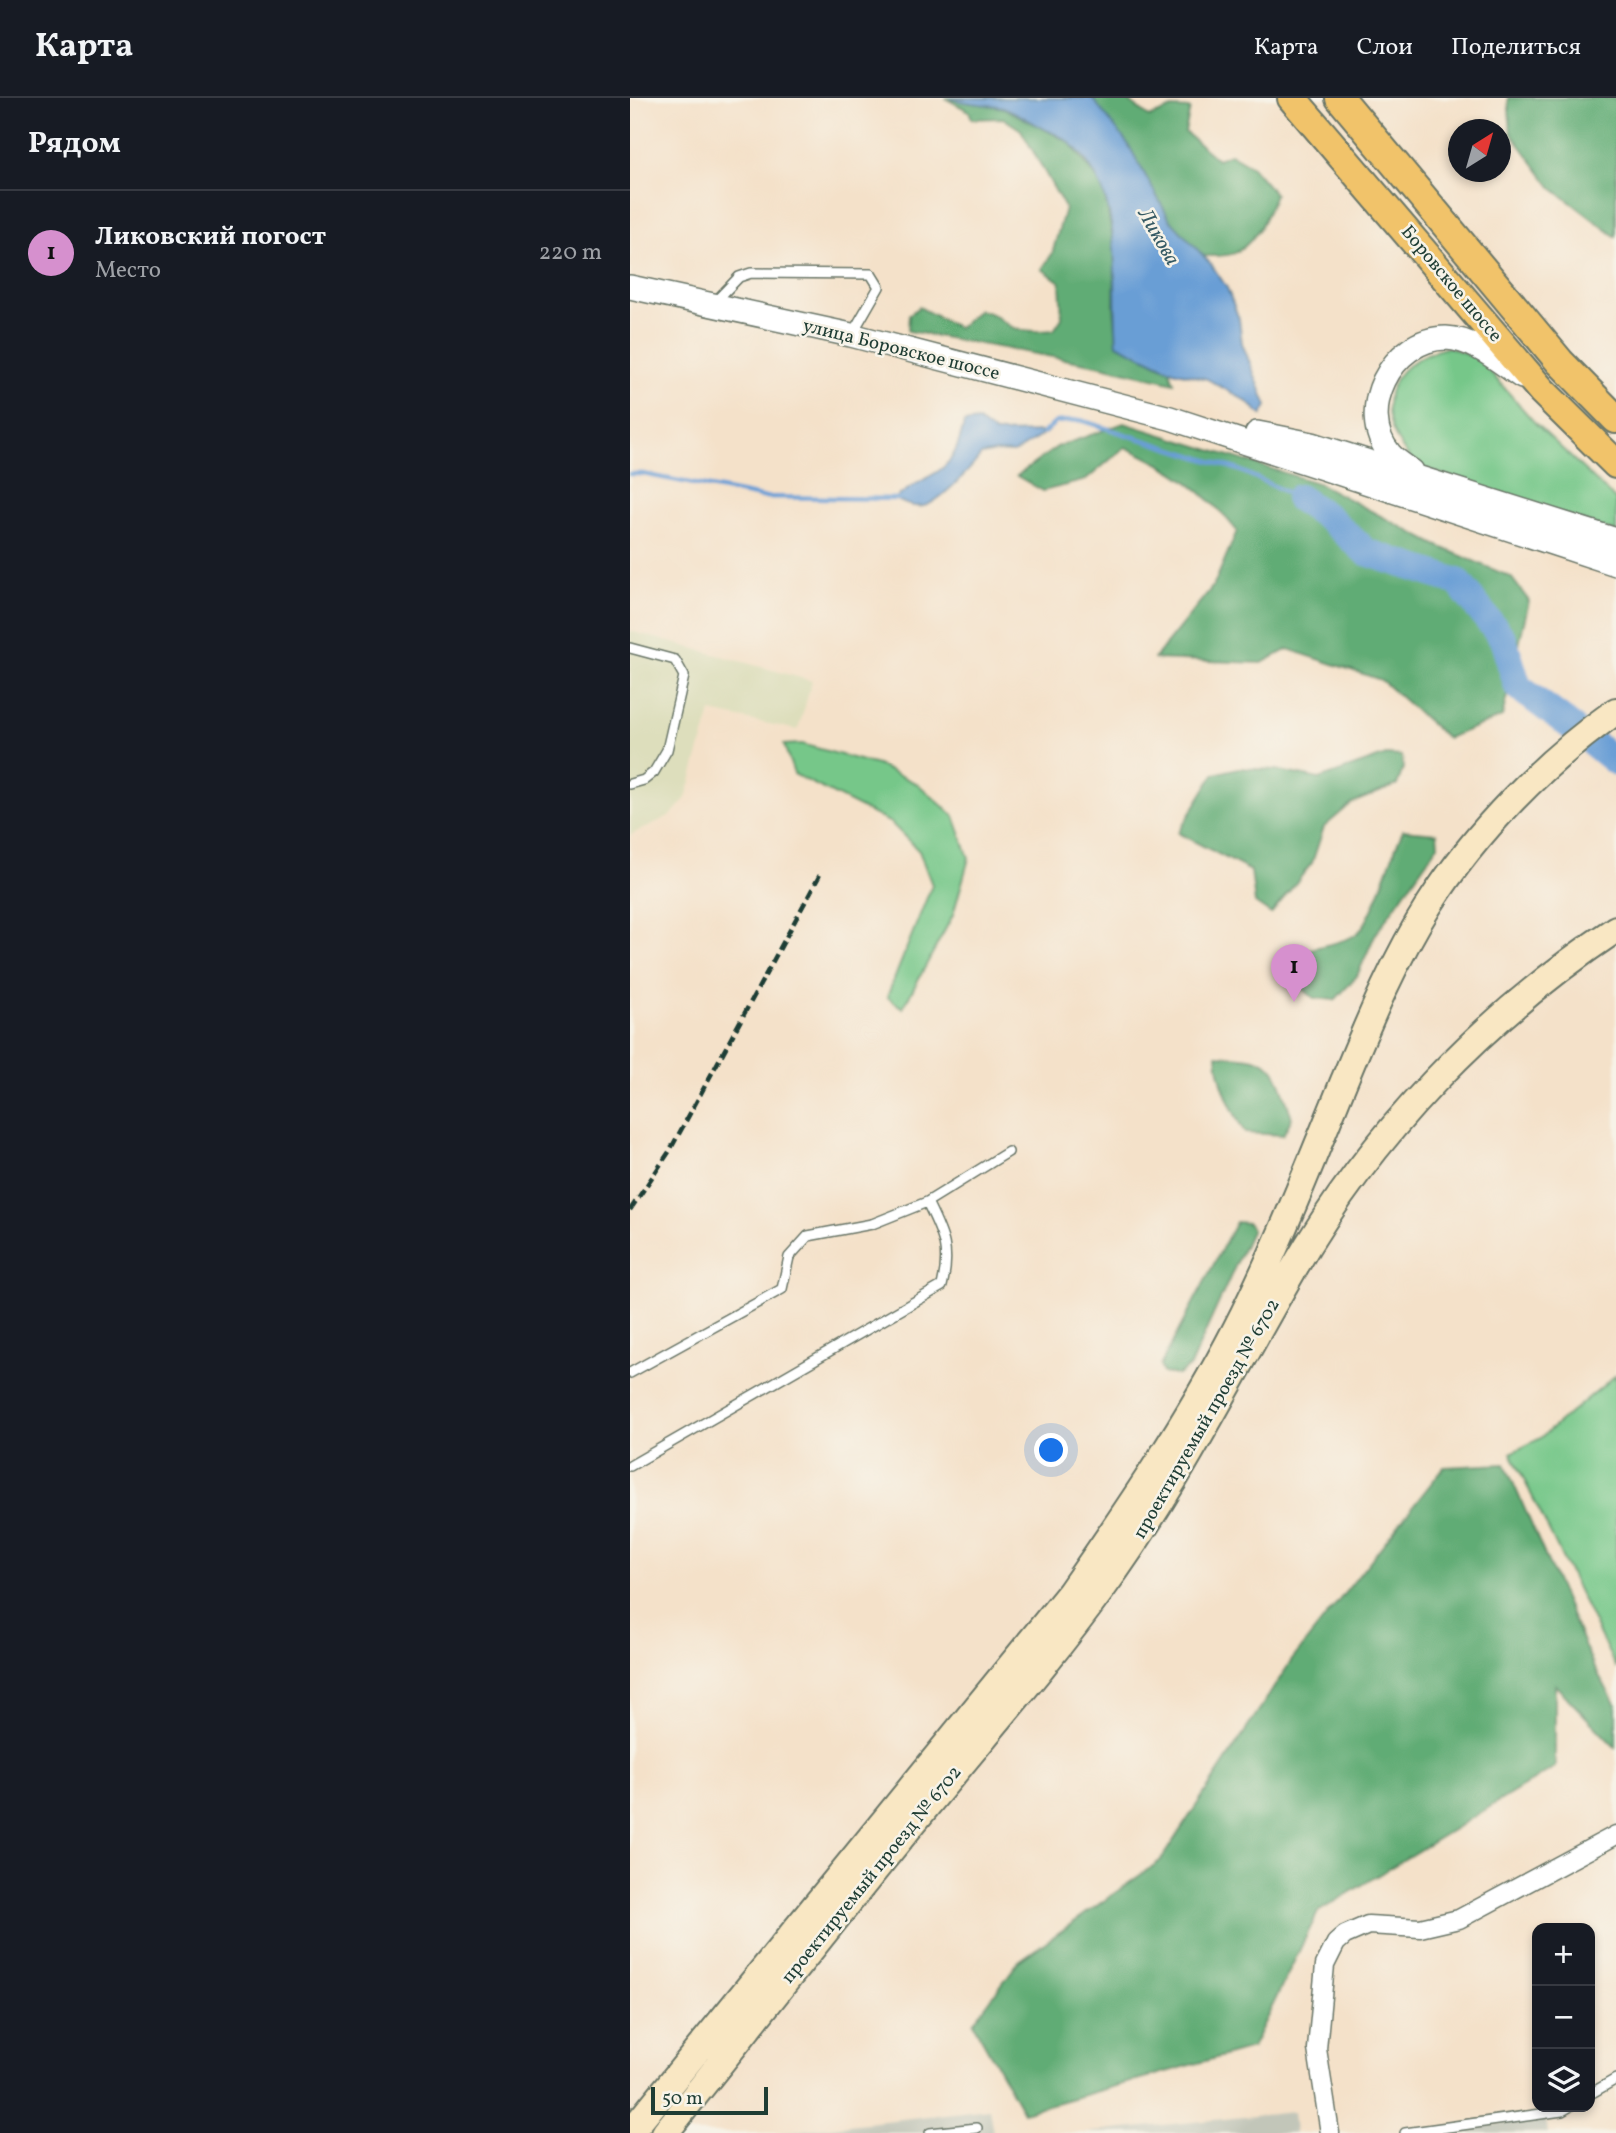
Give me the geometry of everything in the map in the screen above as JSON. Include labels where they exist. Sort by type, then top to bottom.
[{"type":"main road","name":"Боровское шоссе","points":[[1292,98],[1542,391],[1616,464]]},
{"type":"main road","name":"Боровское шоссе","points":[[1340,98],[1560,362],[1616,419]]},
{"type":"main road","name":"проектируемый проезд № 6702","points":[[630,2133],[1070,1593],[1157,1467],[1236,1329],[1298,1192],[1380,997],[1430,904],[1460,862],[1500,816],[1569,749],[1616,711]]},
{"type":"main road","name":"проектируемый проезд № 6702","points":[[665,2133],[1101,1590],[1184,1466],[1294,1268],[1391,1132],[1450,1065],[1509,1009],[1547,977],[1616,929]]},
{"type":"street","name":"улица Боровское шоссе","points":[[630,287],[714,303],[851,335],[1170,418]]},
{"type":"street","points":[[1480,498],[1411,471],[1390,454],[1377,424],[1380,394],[1387,374],[1398,359],[1413,348],[1446,338],[1460,340],[1488,354],[1542,391]]},
{"type":"street","points":[[1170,418],[1312,444],[1616,540]]},
{"type":"street","points":[[1170,418],[1616,564]]},
{"type":"street","points":[[1329,2133],[1317,2049],[1325,1965],[1336,1943],[1345,1934],[1368,1925],[1420,1928],[1459,1919],[1616,1835]]},
{"type":"lane","points":[[714,303],[739,277],[751,273],[871,274],[879,287],[851,335]]},
{"type":"lane","points":[[630,649],[676,660],[684,676],[672,735],[662,762],[643,780],[630,784]]},
{"type":"lane","points":[[630,1373],[782,1289],[789,1257],[808,1236],[872,1224],[927,1202],[1008,1152]]},
{"type":"lane","points":[[630,1466],[942,1286],[947,1265],[946,1241],[927,1202]]},
{"type":"lane","points":[[1595,2091],[1616,2078]]},
{"type":"lane","points":[[1405,2133],[1555,2112]]},
{"type":"lane","points":[[930,2133],[977,2128]]},
{"type":"shaded area","points":[[630,631],[812,681],[798,730],[711,712],[686,798],[671,815],[630,835]]},
{"type":"shaded area","points":[[989,2109],[993,2133],[779,2133]]},
{"type":"shaded area","points":[[1293,2112],[1295,2133],[1084,2133]]},
{"type":"shaded area","points":[[1546,2118],[1548,2133],[1421,2133]]},
{"type":"green space","points":[[945,98],[1004,108],[1069,142],[1103,186],[1115,251],[1114,306],[1117,344],[1170,370],[1174,383],[1097,365],[908,331],[909,315],[919,307],[958,328],[979,310],[990,313],[1014,328],[1029,331],[1054,330],[1062,318],[1060,282],[1042,269],[1052,254],[1065,208],[1021,130],[1003,118],[972,119],[969,111]]},
{"type":"green space","points":[[1090,98],[1125,98],[1149,117],[1172,108],[1190,109],[1185,132],[1217,159],[1230,154],[1252,167],[1275,194],[1256,234],[1234,254],[1203,256],[1170,220],[1128,144]]},
{"type":"green space","points":[[1508,98],[1616,98],[1616,237],[1552,188],[1511,133]]},
{"type":"green space","points":[[1449,347],[1487,362],[1485,366],[1536,424],[1616,500],[1616,532],[1417,466],[1402,448],[1392,429],[1388,411],[1390,394],[1396,379],[1409,365],[1426,354]]},
{"type":"green space","points":[[1124,423],[1320,484],[1436,545],[1511,577],[1529,601],[1502,717],[1447,738],[1381,680],[1288,649],[1262,663],[1154,659],[1214,585],[1237,531],[1212,503],[1187,481],[1125,447],[1086,480],[1043,491],[1017,476],[1057,447]]},
{"type":"green space","points":[[802,744],[877,765],[918,784],[954,816],[969,858],[953,915],[903,1008],[887,997],[932,885],[919,851],[891,823],[794,774],[784,745]]},
{"type":"green space","points":[[1386,755],[1402,756],[1403,769],[1397,785],[1352,803],[1324,827],[1312,863],[1271,914],[1255,903],[1251,871],[1178,833],[1214,774],[1238,768],[1276,770],[1319,779]]},
{"type":"green space","points":[[1403,830],[1437,833],[1438,845],[1375,935],[1357,976],[1335,1000],[1314,998],[1296,983],[1308,950],[1345,940],[1362,928],[1375,903]]},
{"type":"green space","points":[[1217,1055],[1263,1062],[1276,1074],[1292,1118],[1283,1135],[1245,1133],[1230,1105]]},
{"type":"green space","points":[[1236,1222],[1248,1223],[1252,1229],[1190,1366],[1178,1375],[1163,1373],[1160,1366]]},
{"type":"green space","points":[[1616,1375],[1616,1668],[1511,1453],[1539,1439]]},
{"type":"green space","points":[[1505,1464],[1593,1665],[1616,1705],[1616,1748],[1555,1685],[1555,1767],[1318,1912],[1252,2048],[1023,2112],[973,2023],[1019,1961],[1160,1861],[1292,1660],[1444,1467]]},
{"type":"water","points":[[950,98],[1092,98],[1128,144],[1170,220],[1211,264],[1227,288],[1239,319],[1242,343],[1267,406],[1262,415],[1246,401],[1207,379],[1173,371],[1117,344],[1115,263],[1109,210],[1101,186],[1088,163],[1069,142],[1003,107]]},
{"type":"water","points":[[978,421],[995,433],[1047,432],[1014,453],[981,455],[956,483],[927,505],[914,506],[895,499],[947,464],[959,442],[964,423]]},
{"type":"waterway","points":[[1043,433],[1056,422],[1080,420],[1239,470],[1299,498]]},
{"type":"waterway","points":[[630,474],[643,474],[761,497],[900,499]]},
{"type":"waterway","name":"Ликова","points":[[1299,498],[1329,518],[1366,552],[1458,582],[1503,639],[1518,687],[1572,727]]},
{"type":"waterway","name":"Ликова","points":[[1594,744],[1616,762]]},
{"type":"railway","points":[[630,1210],[669,1152],[822,871]]},
{"type":"place","name":"Ликовский погост","points":[[1294,1002]]}]
